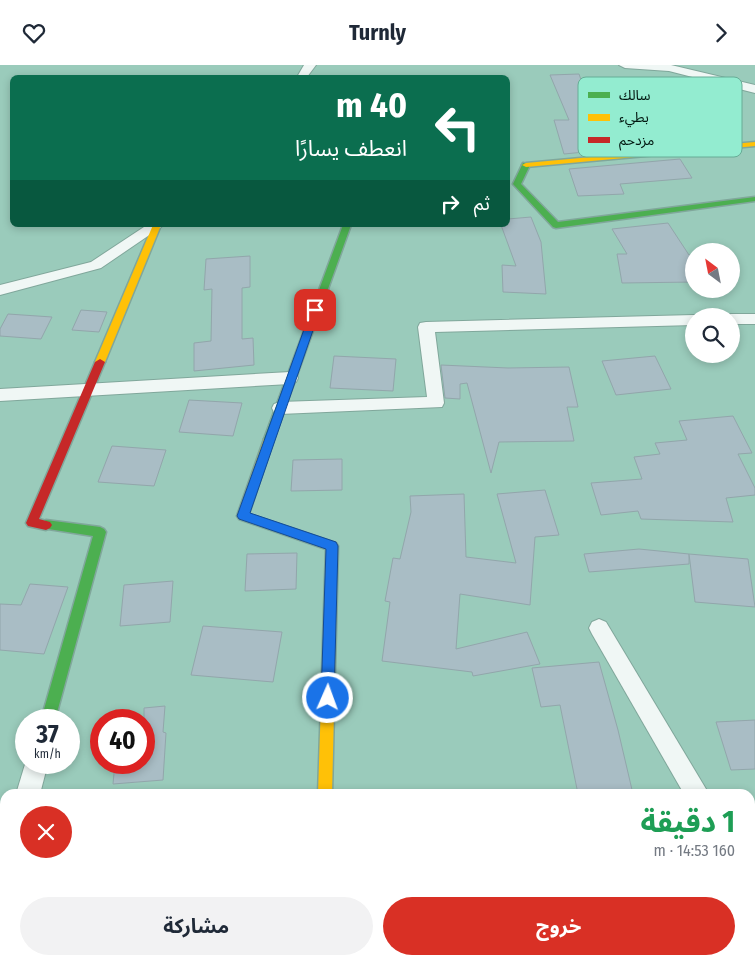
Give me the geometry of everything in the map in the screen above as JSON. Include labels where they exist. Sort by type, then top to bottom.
[{"type":"street","points":[[625,65],[669,69],[703,77]]},
{"type":"street","points":[[742,86],[755,89]]},
{"type":"street","points":[[742,145],[755,144]]},
{"type":"street","points":[[613,157],[526,165],[512,184],[556,225],[755,199]]},
{"type":"street","points":[[0,290],[96,265],[154,227]]},
{"type":"street","points":[[51,709],[100,532],[32,523],[156,227]]},
{"type":"street","points":[[325,789],[332,546],[243,516],[290,378],[345,227]]},
{"type":"street","points":[[740,319],[755,319]]},
{"type":"street","points":[[280,409],[436,403],[426,327],[685,320]]},
{"type":"street","points":[[0,395],[290,378]]},
{"type":"street","points":[[599,627],[694,789]]},
{"type":"street","points":[[29,789],[34,774]]},
{"type":"building","points":[[579,74],[578,153],[564,154],[554,120],[569,120],[550,75]]},
{"type":"building","points":[[680,159],[692,178],[620,184],[624,194],[578,196],[569,169]]},
{"type":"building","points":[[531,217],[541,242],[546,294],[503,292],[502,265],[516,266],[502,227],[510,227],[510,219]]},
{"type":"building","points":[[668,223],[685,249],[685,282],[622,283],[617,254],[627,254],[612,229]]},
{"type":"building","points":[[250,256],[250,287],[242,288],[242,339],[253,338],[254,365],[194,371],[194,343],[211,341],[212,289],[204,290],[206,259]]},
{"type":"building","points":[[81,310],[107,312],[99,332],[72,330]]},
{"type":"building","points":[[8,314],[52,317],[41,339],[0,336],[0,329]]},
{"type":"building","points":[[334,356],[396,359],[393,391],[330,388]]},
{"type":"building","points":[[655,356],[671,389],[616,395],[602,361]]},
{"type":"building","points":[[441,365],[508,368],[569,367],[578,407],[567,407],[574,441],[499,442],[491,473],[467,383],[460,384],[460,399],[445,398]]},
{"type":"building","points":[[189,400],[242,403],[233,436],[179,432]]},
{"type":"building","points":[[733,416],[752,453],[738,454],[755,488],[755,495],[726,498],[733,522],[641,519],[638,511],[601,515],[591,483],[642,479],[634,457],[660,454],[655,443],[687,440],[679,421]]},
{"type":"building","points":[[112,446],[166,450],[154,486],[98,482]]},
{"type":"building","points":[[342,459],[342,490],[291,491],[293,460]]},
{"type":"building","points":[[545,490],[559,535],[535,537],[530,605],[460,594],[456,649],[527,632],[540,664],[473,676],[472,672],[382,661],[390,602],[385,601],[393,558],[400,559],[411,512],[410,496],[464,494],[466,557],[516,563],[497,494]]},
{"type":"building","points":[[639,549],[689,554],[689,564],[589,572],[584,554]]},
{"type":"building","points":[[297,553],[296,589],[245,591],[247,554]]},
{"type":"building","points":[[689,554],[748,559],[755,607],[695,602]]},
{"type":"building","points":[[173,581],[170,622],[120,626],[124,585]]},
{"type":"building","points":[[30,584],[68,587],[44,654],[0,650],[0,604],[21,605]]},
{"type":"building","points":[[203,626],[282,632],[273,682],[191,675]]},
{"type":"building","points":[[599,662],[632,789],[577,789],[560,705],[541,707],[532,668]]},
{"type":"building","points":[[165,706],[163,732],[166,733],[163,780],[113,784],[114,774],[155,774],[155,709],[144,708]]},
{"type":"building","points":[[755,720],[755,769],[731,770],[716,722]]},
{"type":"traffic: fast","points":[[526,165],[517,184],[556,225],[755,199]]},
{"type":"traffic: fast","points":[[269,439],[346,227]]},
{"type":"traffic: fast","points":[[46,525],[100,532],[51,709]]},
{"type":"traffic: slow","points":[[742,145],[755,144]]},
{"type":"traffic: slow","points":[[526,165],[613,157]]},
{"type":"traffic: slow","points":[[100,362],[156,227]]},
{"type":"traffic: slow","points":[[269,439],[243,516],[332,546],[325,789]]},
{"type":"traffic: jam","points":[[46,525],[32,523],[100,362]]},
{"type":"route","points":[[315,310],[243,516],[332,546],[328,698]]}]
